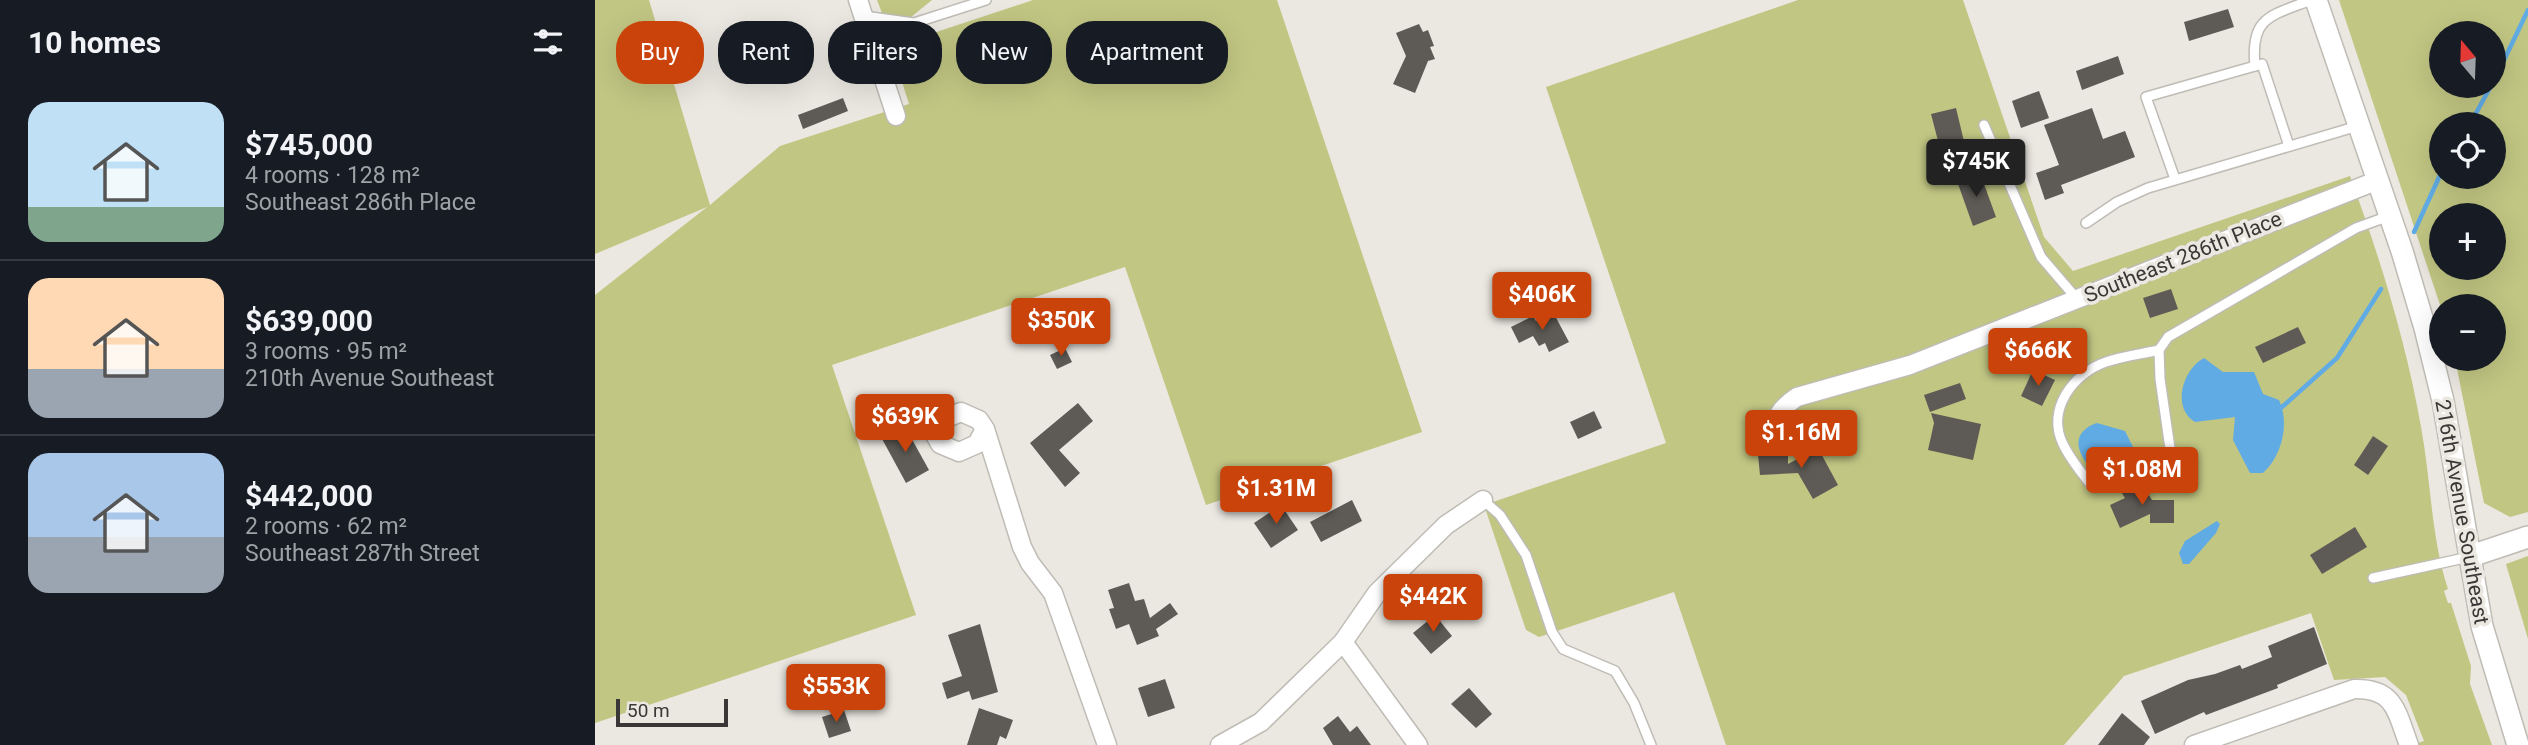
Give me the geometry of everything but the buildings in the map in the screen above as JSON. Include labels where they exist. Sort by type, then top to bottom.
[{"type":"street","name":"216th Avenue Southeast","points":[[2313,0],[2421,315],[2443,401],[2453,474],[2471,556],[2482,626],[2518,745]]},
{"type":"street","points":[[860,8],[896,116]]},
{"type":"street","name":"Southeast 286th Place","points":[[1774,436],[1774,423],[1783,406],[1797,397],[1910,365],[2376,181]]},
{"type":"street","points":[[985,429],[1022,547],[1053,593],[1107,745]]},
{"type":"street","points":[[1220,745],[1261,722],[1343,642],[1377,593],[1445,525],[1483,500]]},
{"type":"street","points":[[2471,556],[2528,537]]},
{"type":"street","points":[[1343,642],[1418,745]]},
{"type":"street","points":[[2194,745],[2354,689],[2375,689],[2385,694],[2394,706],[2409,745]]},
{"type":"lane","points":[[860,8],[914,23],[986,0]]},
{"type":"lane","points":[[2255,66],[2253,45],[2258,27],[2276,14],[2313,0]]},
{"type":"lane","points":[[2175,179],[2146,97],[2262,64],[2289,146]]},
{"type":"lane","points":[[1984,125],[2041,257],[2077,299]]},
{"type":"lane","points":[[2086,223],[2117,202],[2175,179],[2358,126]]},
{"type":"lane","points":[[2172,462],[2160,379],[2159,350],[2168,337],[2355,228],[2389,216]]},
{"type":"lane","points":[[2091,485],[2062,443],[2058,420],[2066,392],[2088,371],[2104,363],[2159,350]]},
{"type":"lane","points":[[1483,500],[1500,515],[1526,555],[1552,632],[1563,649],[1615,671],[1633,703],[1651,745]]},
{"type":"lane","points":[[2372,579],[2471,556]]},
{"type":"green space","points":[[595,0],[649,0],[655,21],[616,21],[616,84],[674,84],[710,205],[780,146],[909,104],[903,84],[942,84],[942,30],[956,25],[956,84],[1052,84],[1052,21],[970,21],[1033,0],[1277,0],[1422,432],[1206,505],[1125,267],[832,365],[916,615],[595,723],[595,295],[707,207],[595,254]]},
{"type":"green space","points":[[877,0],[932,0],[906,21],[885,21]]},
{"type":"green space","points":[[1798,0],[1963,0],[2044,237],[2073,271],[2350,176],[2382,269],[2408,363],[2424,447],[2438,550],[2448,589],[2444,591],[2448,603],[2451,603],[2471,666],[2470,684],[2492,745],[2412,745],[2424,741],[2406,695],[2385,677],[2334,680],[2311,613],[2124,676],[2064,745],[1726,745],[1674,592],[1539,637],[1526,630],[1484,505],[1666,443],[1546,87]]},
{"type":"green space","points":[[2339,0],[2528,0],[2528,512],[2510,517],[2484,503],[2457,371],[2506,371],[2506,294],[2436,294],[2432,280],[2506,280],[2506,203],[2429,203],[2429,272]]},
{"type":"green space","points":[[2528,556],[2528,639],[2506,564]]},
{"type":"water","points":[[2204,358],[2223,372],[2254,372],[2263,394],[2279,400],[2284,419],[2282,439],[2275,458],[2263,473],[2250,473],[2233,440],[2235,417],[2195,422],[2183,408],[2186,379],[2190,371]]},
{"type":"water","points":[[2097,423],[2125,431],[2134,449],[2134,464],[2122,470],[2111,471],[2088,465],[2080,452],[2080,435],[2089,426]]},
{"type":"water","points":[[2217,521],[2220,524],[2216,533],[2189,564],[2183,564],[2179,553],[2185,541]]},
{"type":"waterway","points":[[2506,56],[2528,10]]},
{"type":"waterway","points":[[2477,112],[2484,98]]},
{"type":"waterway","points":[[2414,232],[2434,189]]},
{"type":"waterway","points":[[2282,407],[2337,358],[2381,289]]}]
